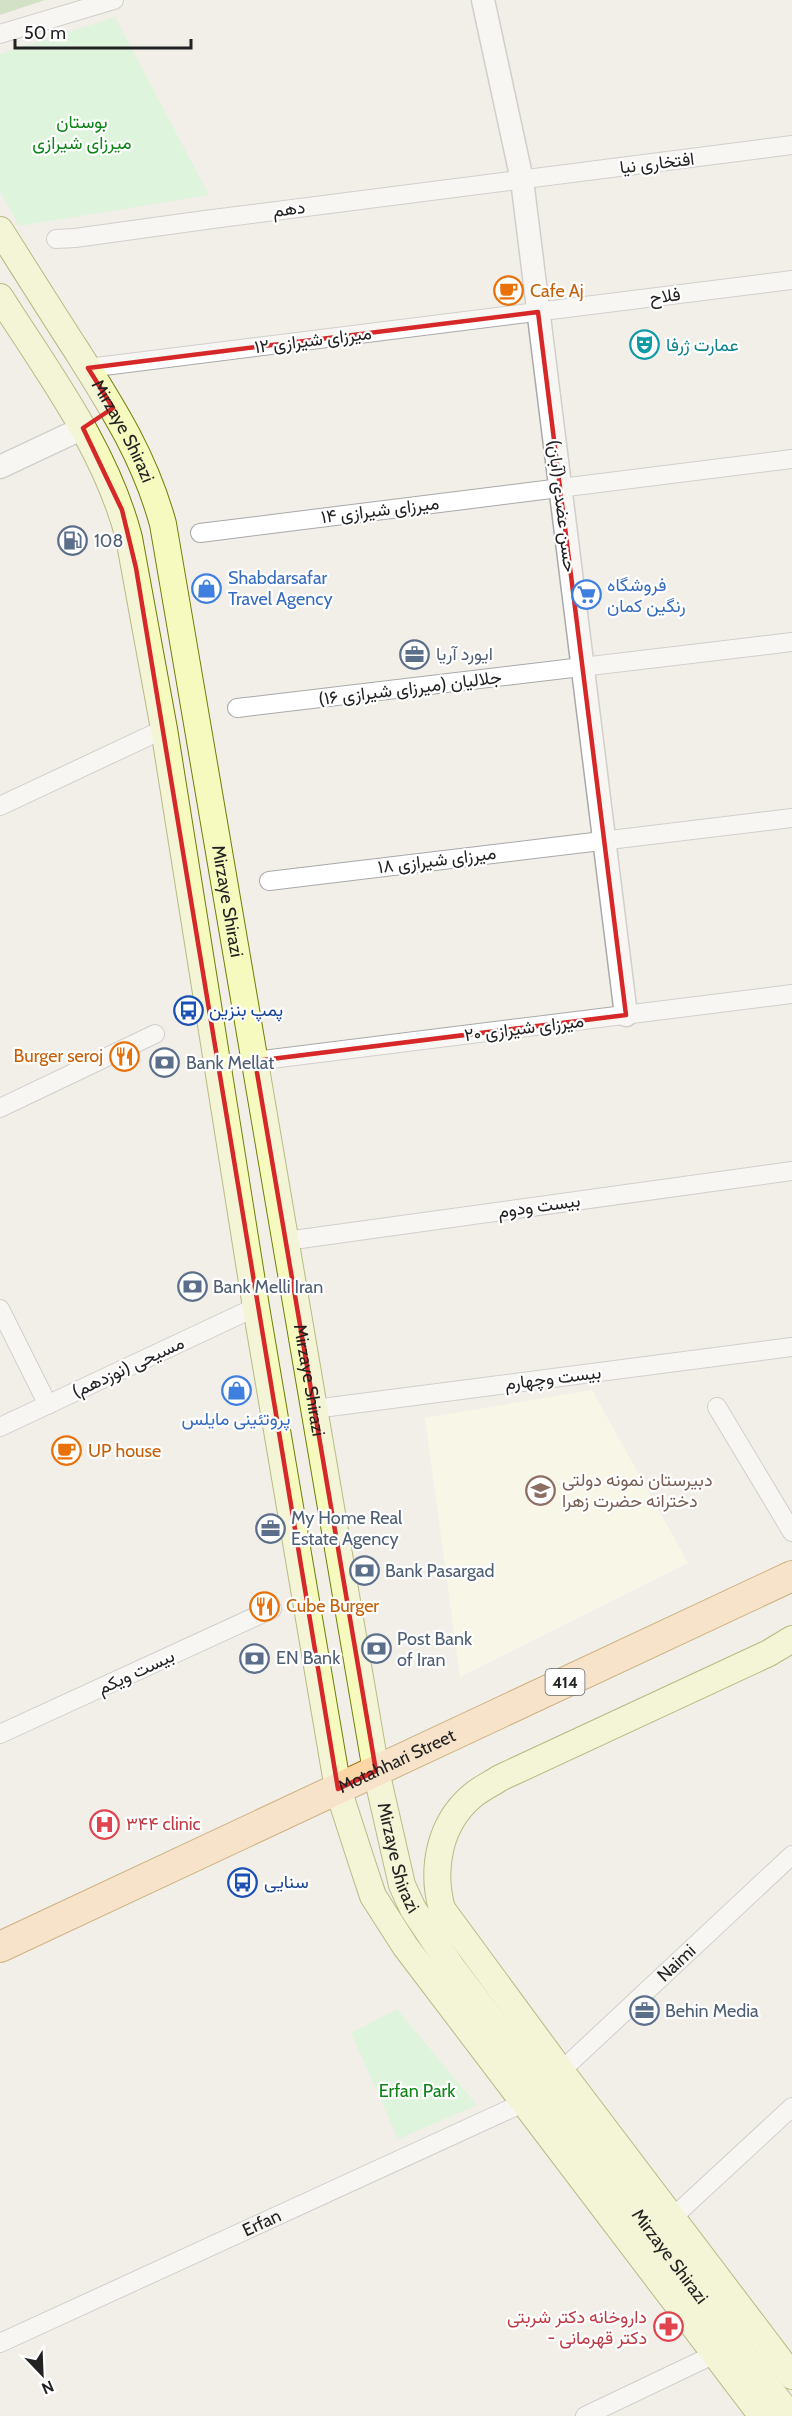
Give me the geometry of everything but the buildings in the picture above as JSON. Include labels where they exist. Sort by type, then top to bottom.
[{"type":"main road","name":"Mirzaye Shirazi","points":[[0,230],[113,408],[136,450],[158,503],[376,1771],[402,1885],[413,1909],[458,1975],[790,2416]]},
{"type":"main road","name":"Mirzaye Shirazi","points":[[0,297],[83,428],[105,468],[122,510],[135,568],[164,729],[256,1307],[338,1789],[373,1896],[388,1923],[762,2416]]},
{"type":"main road","points":[[57,388],[88,368]]},
{"type":"main road","points":[[83,428],[113,408]]},
{"type":"main road","name":"Motahhari Street","points":[[0,1947],[792,1576]]},
{"type":"main road","name":"Mirzaye Shirazi","points":[[792,1639],[769,1653],[500,1778],[472,1795],[449,1826],[438,1852],[436,1888],[442,1909],[561,2071],[792,2375]]},
{"type":"street","points":[[0,34],[114,0]]},
{"type":"street","name":"حسن عضدی (آبان)","points":[[483,0],[522,180],[626,1015]]},
{"type":"street","name":"افتخاری نیا","points":[[522,180],[792,146]]},
{"type":"street","name":"دهم","points":[[56,239],[522,180]]},
{"type":"street","name":"فلاح","points":[[538,312],[792,280]]},
{"type":"street","name":"میرزای شیرازی ۱۲","points":[[88,368],[538,312]]},
{"type":"street","points":[[0,467],[83,428]]},
{"type":"street","name":"میرزای شیرازی ۱۴","points":[[200,533],[792,459]]},
{"type":"street","name":"جلالیان (میرزای شیرازی ۱۶)","points":[[237,708],[792,642]]},
{"type":"street","points":[[0,806],[164,729]]},
{"type":"street","name":"میرزای شیرازی ۱۸","points":[[269,881],[792,818]]},
{"type":"street","name":"میرزای شیرازی ۲۰","points":[[255,1061],[792,994]]},
{"type":"street","points":[[0,1108],[155,1034]]},
{"type":"street","name":"بیست ودوم","points":[[286,1241],[792,1171]]},
{"type":"street","name":"مسیحی (نوزدهم)","points":[[0,1428],[256,1307]]},
{"type":"street","points":[[0,1309],[48,1405]]},
{"type":"street","name":"بیست وچهارم","points":[[314,1409],[792,1347]]},
{"type":"street","points":[[717,1407],[792,1532]]},
{"type":"street","name":"بیست ویکم","points":[[0,1734],[272,1610]]},
{"type":"street","name":"Naimi","points":[[561,2071],[792,1855]]},
{"type":"street","name":"Erfan","points":[[0,2343],[523,2103]]},
{"type":"street","points":[[672,2218],[792,2107]]},
{"type":"street","points":[[585,2416],[715,2354]]},
{"type":"highlighted area","points":[[538,312],[626,1015],[255,1061],[376,1771],[338,1789],[136,568],[122,510],[83,428],[113,408],[88,368]]},
{"type":"shaded area","name":"دبیرستان نمونه دولتی دخترانه حضرت زهرا","points":[[592,1390],[688,1563],[460,1677],[425,1418]]},
{"type":"green space","points":[[0,0],[45,0],[0,15]]},
{"type":"green space","name":"بوستان میرزای شیرازی","points":[[115,17],[209,195],[19,226],[0,192],[0,54]]},
{"type":"green space","name":"Erfan Park","points":[[397,2009],[477,2105],[398,2139],[351,2033]]},
{"type":"place","name":"Cafe Aj","points":[[509,291]]},
{"type":"place","name":"عمارت ژرفا","points":[[645,345]]},
{"type":"place","name":"108","points":[[73,541]]},
{"type":"place","name":"Shabdarsafar Travel Agency","points":[[207,588]]},
{"type":"place","name":"فروشگاه رنگین کمان","points":[[586,595]]},
{"type":"place","name":"ایورد آریا","points":[[415,654]]},
{"type":"place","name":"پمپ بنزین","points":[[188,1010]]},
{"type":"place","name":"Burger seroj","points":[[124,1056]]},
{"type":"place","name":"Bank Mellat","points":[[165,1063]]},
{"type":"place","name":"Bank Melli Iran","points":[[192,1287]]},
{"type":"place","name":"پروتئینی مایلس","points":[[236,1390]]},
{"type":"place","name":"UP house","points":[[67,1451]]},
{"type":"place","name":"دبیرستان نمونه دولتی دخترانه حضرت زهرا","points":[[541,1490]]},
{"type":"place","name":"My Home Real Estate Agency","points":[[270,1528]]},
{"type":"place","name":"Bank Pasargad","points":[[364,1571]]},
{"type":"place","name":"Cube Burger","points":[[265,1606]]},
{"type":"place","name":"Post Bank of Iran","points":[[376,1649]]},
{"type":"place","name":"EN Bank","points":[[255,1658]]},
{"type":"place","name":"۳۴۴ clinic","points":[[105,1824]]},
{"type":"place","name":"سنایی","points":[[243,1882]]},
{"type":"place","name":"Behin Media","points":[[644,2011]]},
{"type":"place","name":"داروخانه دکتر شربتی - دکتر قهرمانی","points":[[668,2327]]}]
